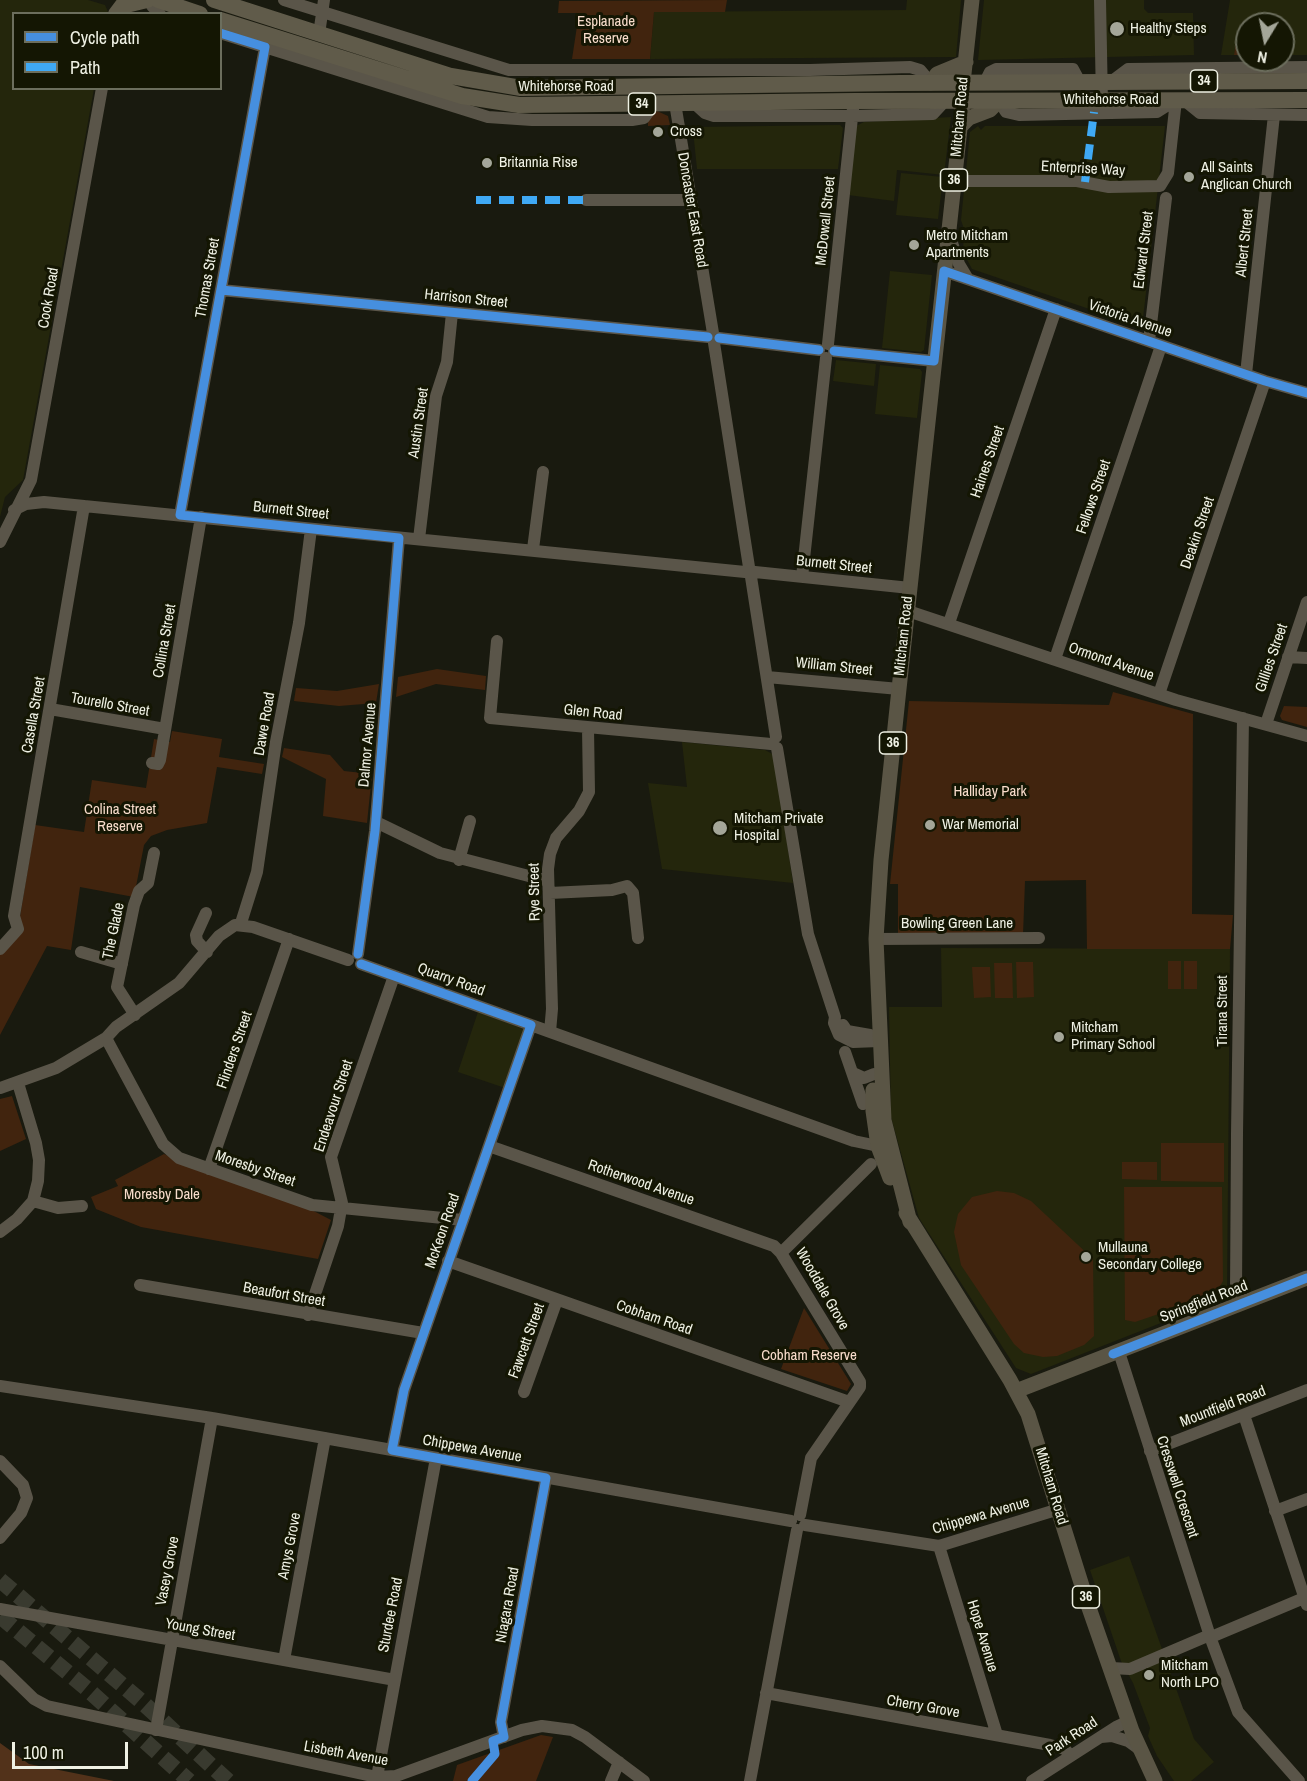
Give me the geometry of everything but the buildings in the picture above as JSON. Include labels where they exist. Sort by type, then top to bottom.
[{"type":"highway","points":[[118,12],[122,6],[147,0]]},
{"type":"highway","points":[[158,0],[194,12]]},
{"type":"highway","name":"Whitehorse Road","points":[[214,0],[451,76],[494,85],[674,94],[838,84],[1080,82],[1278,74],[1307,81]]},
{"type":"highway","name":"Whitehorse Road","points":[[222,21],[481,100],[535,106],[655,103],[674,94],[694,103],[853,108],[945,101],[999,100],[1180,100],[1276,107],[1307,100]]},
{"type":"highway","name":"Mitcham Road","points":[[963,82],[963,101]]},
{"type":"main road","name":"Mitcham Road","points":[[963,82],[972,0]]},
{"type":"main road","points":[[931,83],[937,74],[966,62]]},
{"type":"main road","points":[[960,127],[969,118],[990,110],[999,100]]},
{"type":"main road","name":"Mitcham Road","points":[[884,1145],[876,939],[881,860],[963,101]]},
{"type":"main road","name":"Mitcham Road","points":[[879,1041],[874,1074],[873,1111],[910,1222],[1016,1390],[1028,1414],[1129,1721],[1139,1749],[1156,1777]]},
{"type":"main road","name":"Springfield Road","points":[[1016,1390],[1307,1278]]},
{"type":"street","name":"Whitehorse Road","points":[[284,0],[323,6],[509,70],[914,68],[922,72],[931,83]]},
{"type":"street","points":[[1100,0],[1107,81],[1102,101]]},
{"type":"street","points":[[319,34],[323,6]]},
{"type":"street","points":[[222,34],[460,110],[496,118],[632,120],[644,118],[655,103]]},
{"type":"street","name":"Thomas Street","points":[[180,515],[265,47]]},
{"type":"street","name":"Whitehorse Road","points":[[1278,74],[1307,67]]},
{"type":"street","points":[[838,84],[860,69]]},
{"type":"street","points":[[1276,107],[1278,74]]},
{"type":"street","name":"Cook Road","points":[[0,542],[8,529],[14,510],[28,488],[102,90]]},
{"type":"street","name":"Doncaster East Road","points":[[674,94],[775,743],[808,934],[839,1035],[861,1044],[879,1041]]},
{"type":"street","name":"Whitehorse Road","points":[[999,100],[1002,109],[1008,114],[1157,112],[1180,100]]},
{"type":"street","name":"Whitehorse Road","points":[[1047,100],[1066,112]]},
{"type":"street","name":"Enterprise Way","points":[[954,177],[962,181],[979,182],[1077,181],[1109,187],[1160,186],[1168,173],[1180,100]]},
{"type":"street","name":"Whitehorse Road","points":[[1276,107],[1307,115]]},
{"type":"street","name":"Albert Street","points":[[1246,374],[1276,107]]},
{"type":"street","name":"McDowall Street","points":[[802,577],[853,108]]},
{"type":"street","name":"Edward Street","points":[[1155,343],[1166,198]]},
{"type":"street","points":[[586,200],[691,200]]},
{"type":"street","name":"Mitcham Road","points":[[949,233],[959,264],[968,279]]},
{"type":"street","name":"Victoria Avenue","points":[[944,271],[1265,381],[1307,393]]},
{"type":"street","name":"Harrison Street","points":[[221,290],[934,361]]},
{"type":"street","name":"Haines Street","points":[[949,623],[1056,309]]},
{"type":"street","name":"Austin Street","points":[[419,539],[435,402],[447,362],[452,313]]},
{"type":"street","name":"Fellows Street","points":[[1055,659],[1155,343]]},
{"type":"street","name":"Deakin Street","points":[[1159,694],[1265,381]]},
{"type":"street","points":[[533,549],[543,472]]},
{"type":"street","points":[[28,488],[44,502]]},
{"type":"street","name":"Burnett Street","points":[[14,510],[26,504],[44,502],[910,588]]},
{"type":"street","name":"Casella Street","points":[[0,949],[18,929],[14,916],[84,506]]},
{"type":"street","name":"Collina Street","points":[[152,763],[159,762],[201,517]]},
{"type":"street","name":"Dawe Road","points":[[241,923],[257,872],[276,742],[299,623],[311,529]]},
{"type":"street","name":"Dalmor Avenue","points":[[356,959],[376,822],[399,538]]},
{"type":"street","name":"Gillies Street","points":[[1266,724],[1307,602]]},
{"type":"street","name":"Ormond Avenue","points":[[908,611],[1159,694],[1307,736]]},
{"type":"street","name":"Glen Road","points":[[497,641],[490,718],[775,743]]},
{"type":"street","points":[[1288,657],[1307,658]]},
{"type":"street","name":"William Street","points":[[766,677],[898,689]]},
{"type":"street","name":"Tourello Street","points":[[50,709],[165,729]]},
{"type":"street","name":"Tirana Street","points":[[1240,1304],[1236,1292],[1243,718]]},
{"type":"street","name":"Rye Street","points":[[550,1032],[552,1009],[550,854],[556,838],[579,811],[589,792],[588,728]]},
{"type":"street","points":[[459,860],[470,821]]},
{"type":"street","points":[[376,822],[440,854],[549,887],[612,890],[627,886],[633,893],[638,938]]},
{"type":"street","name":"The Glade","points":[[135,1015],[117,987],[134,905],[139,891],[148,883],[154,853]]},
{"type":"street","points":[[206,913],[196,935],[197,941],[207,952]]},
{"type":"street","points":[[0,1088],[56,1068],[106,1038],[178,983],[228,928],[241,923]]},
{"type":"street","name":"Quarry Road","points":[[241,923],[356,959],[394,976],[854,1141],[884,1145]]},
{"type":"street","name":"Bowling Green Lane","points":[[876,939],[1039,938]]},
{"type":"street","name":"Flinders Street","points":[[210,1169],[289,939]]},
{"type":"street","points":[[81,952],[122,964]]},
{"type":"street","name":"Endeavour Street","points":[[308,1315],[338,1226],[341,1197],[331,1156],[394,976]]},
{"type":"street","name":"McKeon Road","points":[[392,1450],[404,1390],[531,1025]]},
{"type":"street","name":"Moresby Street","points":[[106,1038],[170,1153],[312,1205],[463,1220]]},
{"type":"street","points":[[845,1052],[863,1104]]},
{"type":"street","points":[[854,1073],[864,1078],[874,1074]]},
{"type":"street","points":[[0,1232],[33,1201],[38,1181],[39,1160],[18,1083]]},
{"type":"street","name":"Rotherwood Avenue","points":[[489,1146],[774,1246],[781,1253]]},
{"type":"street","name":"Wooddale Grove","points":[[750,1781],[811,1458],[860,1388],[860,1382],[781,1253],[871,1164]]},
{"type":"street","points":[[33,1201],[58,1208],[82,1206]]},
{"type":"street","name":"Cobham Road","points":[[448,1261],[849,1402]]},
{"type":"street","name":"Beaufort Street","points":[[140,1286],[423,1333]]},
{"type":"street","name":"Fawcett Street","points":[[524,1392],[557,1300]]},
{"type":"street","name":"Cresswell Crescent","points":[[1119,1352],[1210,1636],[1238,1712],[1299,1781]]},
{"type":"street","name":"Chippewa Avenue","points":[[0,1386],[212,1418],[939,1546],[1059,1509]]},
{"type":"street","name":"Mountfield Road","points":[[1150,1451],[1307,1390]]},
{"type":"street","points":[[1111,1668],[1130,1669],[1210,1636],[1306,1602],[1244,1415]]},
{"type":"street","name":"Vasey Grove","points":[[156,1730],[170,1640],[212,1418]]},
{"type":"street","name":"Amys Grove","points":[[284,1660],[326,1438]]},
{"type":"street","name":"Sturdee Road","points":[[377,1777],[436,1458]]},
{"type":"street","points":[[0,1461],[23,1485],[27,1498],[21,1513],[0,1538]]},
{"type":"street","name":"Niagara Road","points":[[504,1737],[501,1722],[546,1478]]},
{"type":"street","points":[[1275,1511],[1307,1498]]},
{"type":"street","name":"Hope Avenue","points":[[939,1546],[997,1735]]},
{"type":"street","name":"Young Street","points":[[0,1609],[394,1680]]},
{"type":"street","name":"Lisbeth Avenue","points":[[0,1666],[34,1699],[59,1709],[377,1777],[396,1776],[504,1737],[542,1726],[572,1730],[585,1737],[644,1781]]},
{"type":"street","name":"Cherry Grove","points":[[766,1694],[1061,1747],[1070,1756]]},
{"type":"street","name":"Park Road","points":[[1032,1781],[1129,1721]]},
{"type":"street","points":[[1100,1737],[1112,1736],[1128,1741],[1139,1749]]},
{"type":"street","points":[[611,1781],[619,1762]]},
{"type":"shaded area","points":[[0,0],[88,0],[105,5],[108,12],[12,12],[12,90],[94,90],[23,480],[5,497],[0,517]]},
{"type":"shaded area","points":[[907,0],[961,0],[956,57],[650,59],[654,12],[906,10]]},
{"type":"shaded area","points":[[984,0],[1144,0],[1144,9],[1148,13],[1193,13],[1194,55],[978,60]]},
{"type":"shaded area","points":[[1230,0],[1307,0],[1307,55],[1295,55],[1295,12],[1235,12],[1235,55],[1221,55]]},
{"type":"shaded area","points":[[951,117],[944,175],[897,170],[894,201],[848,195],[854,127],[864,122]]},
{"type":"shaded area","points":[[840,125],[843,128],[838,169],[697,169],[693,130],[696,127]]},
{"type":"shaded area","points":[[978,126],[981,130],[985,126],[1165,126],[1142,327],[972,269],[963,252],[964,229],[961,220],[970,132]]},
{"type":"shaded area","points":[[901,173],[943,177],[938,219],[896,215]]},
{"type":"shaded area","points":[[890,271],[932,275],[924,350],[921,352],[882,348]]},
{"type":"shaded area","points":[[836,360],[876,364],[874,386],[833,381]]},
{"type":"shaded area","points":[[880,365],[920,369],[922,372],[917,418],[875,414]]},
{"type":"shaded area","name":"Mitcham Private Hospital","points":[[682,742],[765,750],[774,755],[793,883],[662,869],[648,783],[687,787]]},
{"type":"shaded area","name":"Mullauna Secondary College","points":[[941,948],[1230,949],[1227,1297],[1031,1374],[1016,1368],[919,1218],[891,1117],[889,1007],[942,1007]]},
{"type":"shaded area","points":[[478,1012],[526,1030],[505,1088],[458,1072]]},
{"type":"shaded area","points":[[1129,1556],[1194,1739],[1214,1762],[1191,1781],[1174,1781],[1157,1756],[1148,1736],[1150,1728],[1133,1683],[1121,1661],[1090,1570]]},
{"type":"shaded area","points":[[0,1743],[29,1764],[114,1781],[0,1781]]},
{"type":"green space","name":"Esplanade Reserve","points":[[727,0],[725,12],[654,12],[650,59],[572,59],[579,13],[558,13],[559,1]]},
{"type":"green space","points":[[657,111],[668,116],[670,125],[648,126],[648,118]]},
{"type":"green space","points":[[437,669],[486,676],[485,690],[436,684],[396,697],[398,677]]},
{"type":"green space","points":[[379,684],[376,703],[339,706],[294,701],[296,688],[337,691]]},
{"type":"green space","name":"Halliday Park","points":[[1113,692],[1193,714],[1192,914],[1233,915],[1230,949],[1087,949],[1086,880],[1025,881],[1023,935],[898,934],[898,884],[890,884],[909,701],[1109,705]]},
{"type":"green space","points":[[1284,706],[1307,707],[1307,727],[1282,720],[1280,716]]},
{"type":"green space","name":"Colina Street Reserve","points":[[172,731],[222,739],[219,757],[264,764],[262,774],[217,767],[207,823],[167,830],[151,836],[144,845],[134,897],[80,887],[71,950],[47,946],[0,1035],[0,950],[18,929],[35,825],[84,832],[92,780],[146,788],[154,739],[170,742]]},
{"type":"green space","points":[[284,748],[330,755],[344,771],[372,774],[367,823],[323,816],[326,779],[282,757]]},
{"type":"green space","points":[[1168,961],[1181,961],[1181,989],[1168,989]]},
{"type":"green space","points":[[1184,961],[1197,961],[1197,989],[1184,989]]},
{"type":"green space","points":[[1016,962],[1033,962],[1034,997],[1017,998]]},
{"type":"green space","points":[[994,963],[1012,963],[1013,998],[995,998]]},
{"type":"green space","points":[[972,967],[990,967],[991,997],[974,998]]},
{"type":"green space","points":[[12,1096],[26,1139],[0,1151],[0,1099]]},
{"type":"green space","points":[[1161,1143],[1224,1143],[1224,1182],[1161,1181]]},
{"type":"green space","name":"Moresby Dale","points":[[164,1154],[202,1171],[306,1207],[331,1220],[318,1259],[141,1227],[96,1209],[91,1197],[118,1186],[115,1180]]},
{"type":"green space","points":[[1122,1162],[1157,1162],[1157,1180],[1122,1179]]},
{"type":"green space","points":[[1124,1187],[1222,1187],[1223,1281],[1215,1295],[1135,1322],[1125,1320]]},
{"type":"green space","points":[[997,1191],[1014,1193],[1031,1201],[1093,1259],[1094,1336],[1084,1345],[1057,1356],[1043,1357],[1024,1353],[1014,1344],[961,1265],[954,1232],[958,1214],[972,1197]]},
{"type":"green space","name":"Cobham Reserve","points":[[804,1308],[851,1384],[847,1391],[781,1369]]},
{"type":"green space","points":[[541,1735],[553,1737],[536,1781],[453,1781],[457,1765]]},
{"type":"tunnel","points":[[0,1580],[142,1702],[228,1781]]},
{"type":"tunnel","points":[[0,1616],[86,1688],[189,1781]]},
{"type":"marked path","points":[[1085,182],[1094,112]]},
{"type":"marked path","points":[[476,200],[586,200]]},
{"type":"cycle path","points":[[222,34],[265,47],[180,515],[399,538],[375,831],[358,954]]},
{"type":"cycle path","points":[[834,351],[934,361],[944,271],[1265,381],[1307,393]]},
{"type":"cycle path","points":[[221,290],[708,337]]},
{"type":"cycle path","points":[[719,338],[819,350]]},
{"type":"cycle path","points":[[361,964],[531,1025],[404,1390],[392,1450],[546,1478],[501,1722],[504,1737],[493,1741],[495,1754],[472,1781]]},
{"type":"cycle path","points":[[1113,1354],[1307,1278]]},
{"type":"place","name":"Healthy Steps","points":[[1117,29]]},
{"type":"place","name":"Cross","points":[[658,132]]},
{"type":"place","name":"Britannia Rise","points":[[487,163]]},
{"type":"place","name":"All Saints Anglican Church","points":[[1189,177]]},
{"type":"place","name":"Metro Mitcham Apartments","points":[[914,245]]},
{"type":"place","name":"War Memorial","points":[[930,825]]},
{"type":"place","name":"Mitcham Private Hospital","points":[[720,828]]},
{"type":"place","name":"Mitcham Primary School","points":[[1059,1037]]},
{"type":"place","name":"Mullauna Secondary College","points":[[1086,1257]]},
{"type":"place","name":"Mitcham North LPO","points":[[1149,1675]]}]
